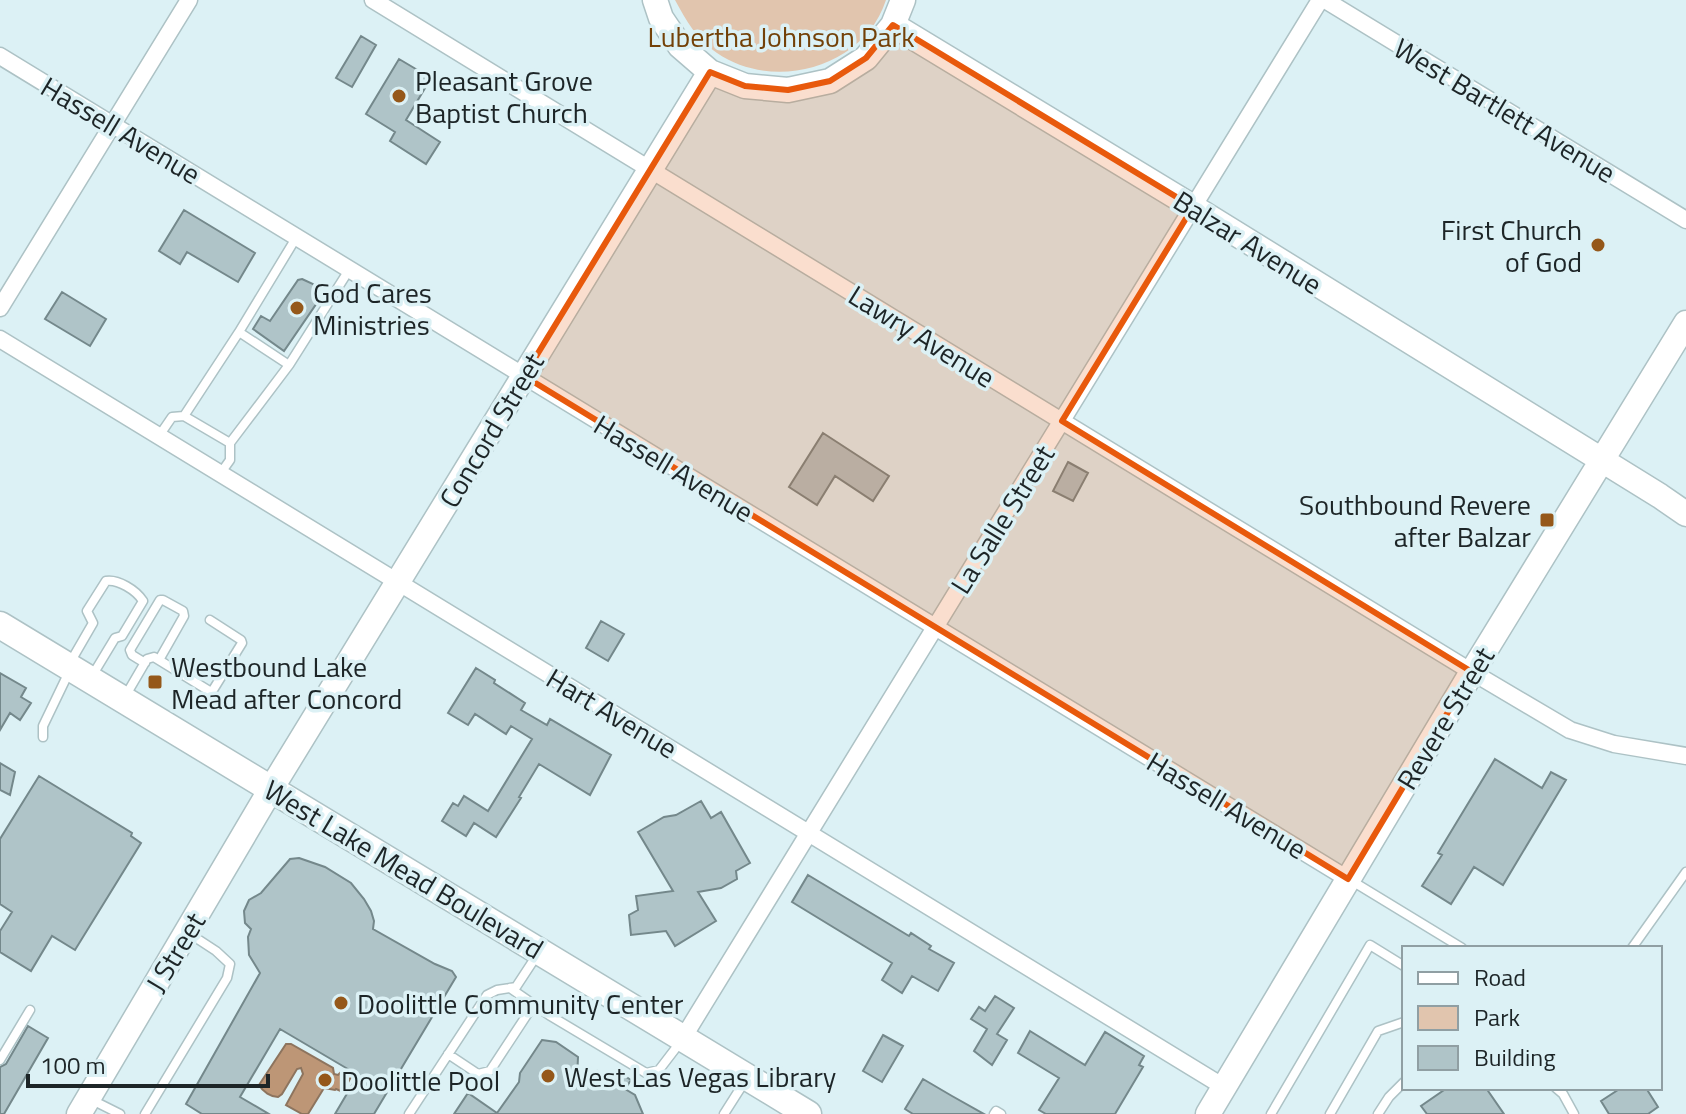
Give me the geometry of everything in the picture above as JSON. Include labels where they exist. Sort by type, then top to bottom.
[{"type":"main road","name":"West Lake Mead Boulevard","points":[[0,625],[808,1114]]},
{"type":"street","points":[[0,308],[189,0]]},
{"type":"street","name":"Lawry Avenue","points":[[373,0],[1570,730],[1614,744],[1686,756]]},
{"type":"street","points":[[655,0],[661,18],[680,46],[710,72],[745,86],[788,90],[830,81],[866,58],[893,25],[903,0]]},
{"type":"street","name":"La Salle Street","points":[[683,1038],[1322,0]]},
{"type":"street","name":"West Bartlett Avenue","points":[[1322,0],[1686,220]]},
{"type":"street","name":"Balzar Avenue","points":[[893,25],[1193,207],[1686,514]]},
{"type":"street","name":"Hassell Avenue","points":[[0,56],[1348,879]]},
{"type":"street","name":"Concord Street","points":[[271,789],[710,72]]},
{"type":"street","name":"Revere Street","points":[[1208,1114],[1472,672],[1686,323]]},
{"type":"street","name":"Hart Avenue","points":[[0,339],[1224,1087]]},
{"type":"street","name":"J Street","points":[[84,1106],[271,789]]},
{"type":"lane","points":[[184,416],[296,237]]},
{"type":"lane","points":[[220,474],[230,460],[230,443],[289,365],[349,270]]},
{"type":"lane","points":[[239,332],[289,365]]},
{"type":"lane","points":[[159,436],[172,417],[184,416],[230,443]]},
{"type":"lane","points":[[43,737],[43,726],[77,671],[93,623],[87,611],[106,581],[114,580],[139,595],[143,601],[122,636],[115,638],[77,671]]},
{"type":"lane","points":[[145,663],[132,655],[130,650],[160,600],[163,600],[183,611],[184,616],[159,660]]},
{"type":"lane","points":[[123,699],[147,659],[154,657],[211,692],[242,643],[210,620]]},
{"type":"lane","points":[[1633,946],[1686,872]]},
{"type":"lane","points":[[1348,879],[1459,946]]},
{"type":"lane","points":[[145,1114],[227,978],[230,964],[187,932]]},
{"type":"lane","points":[[1271,1114],[1370,945],[1402,965]]},
{"type":"lane","points":[[409,1114],[487,995],[516,987],[540,952]]},
{"type":"lane","points":[[510,988],[646,1073],[659,1070],[683,1038]]},
{"type":"lane","points":[[448,1054],[478,1074],[490,1071],[534,1004]]},
{"type":"lane","points":[[0,1060],[30,1010]]},
{"type":"lane","points":[[1330,1114],[1378,1031],[1402,1023]]},
{"type":"lane","points":[[724,1114],[747,1077]]},
{"type":"lane","points":[[1378,1114],[1402,1084]]},
{"type":"lane","points":[[1558,1090],[1574,1114]]},
{"type":"lane","points":[[84,1106],[120,1114]]},
{"type":"lane","points":[[994,1114],[996,1111],[1001,1114]]},
{"type":"highlighted area","points":[[893,25],[1193,207],[1062,421],[1472,672],[1348,879],[524,376],[710,72],[745,86],[788,90],[830,81],[866,58]]},
{"type":"green space","name":"Lubertha Johnson Park","points":[[675,0],[886,0],[875,23],[858,42],[838,57],[815,67],[764,71],[740,65],[710,48],[698,36]]},
{"type":"shaded area","name":"Doolittle Pool","points":[[286,1044],[333,1068],[334,1074],[338,1075],[343,1070],[352,1075],[343,1092],[324,1088],[308,1114],[286,1105],[303,1074],[301,1068],[297,1069],[278,1097],[265,1092],[259,1085]]},
{"type":"building","points":[[361,36],[376,45],[352,87],[336,78]]},
{"type":"building","name":"Pleasant Grove Baptist Church","points":[[399,59],[431,78],[406,120],[440,142],[426,164],[390,141],[395,132],[366,114]]},
{"type":"building","points":[[184,210],[255,253],[238,282],[187,252],[180,264],[159,251]]},
{"type":"building","name":"God Cares Ministries","points":[[302,279],[323,294],[284,351],[253,329],[261,316],[270,321],[298,280]]},
{"type":"building","points":[[62,292],[106,319],[90,346],[45,319]]},
{"type":"building","points":[[823,433],[889,476],[873,501],[835,476],[817,505],[789,487]]},
{"type":"building","points":[[1068,462],[1088,473],[1073,501],[1053,491]]},
{"type":"building","points":[[601,621],[624,634],[608,661],[586,648]]},
{"type":"building","points":[[476,668],[525,703],[521,710],[547,725],[550,719],[611,755],[590,795],[539,764],[496,837],[474,823],[466,836],[442,821],[453,803],[458,806],[464,796],[488,811],[532,739],[511,726],[506,734],[475,714],[468,725],[448,713]]},
{"type":"building","points":[[0,673],[26,688],[21,697],[31,703],[20,720],[10,713],[0,730]]},
{"type":"building","points":[[1495,759],[1542,788],[1551,772],[1566,780],[1503,885],[1474,867],[1451,904],[1422,886],[1442,855],[1438,853]]},
{"type":"building","points":[[0,763],[15,772],[10,795],[0,790]]},
{"type":"building","points":[[39,776],[132,833],[131,836],[141,843],[75,950],[52,936],[31,971],[0,952],[0,931],[12,912],[0,904],[0,839]]},
{"type":"building","points":[[701,801],[711,818],[721,812],[750,863],[736,871],[737,879],[721,888],[698,892],[716,921],[675,946],[666,931],[631,935],[629,915],[638,910],[636,896],[673,891],[638,832]]},
{"type":"building","name":"Doolittle Community Center","points":[[299,858],[325,867],[351,883],[371,911],[373,929],[452,971],[456,977],[374,1114],[335,1114],[358,1075],[280,1029],[240,1097],[269,1114],[202,1114],[186,1104],[260,973],[249,955],[251,929],[245,923],[244,911],[249,900],[261,893],[290,859]]},
{"type":"building","points":[[808,875],[909,936],[911,933],[931,946],[929,949],[954,963],[938,991],[912,976],[902,993],[882,980],[892,963],[792,902]]},
{"type":"building","points":[[995,996],[1014,1008],[997,1034],[1007,1040],[992,1065],[974,1051],[987,1029],[971,1019],[979,1007],[985,1011]]},
{"type":"building","points":[[28,1026],[48,1038],[4,1114],[0,1114],[0,1067],[6,1064]]},
{"type":"building","points":[[1030,1031],[1085,1065],[1105,1032],[1144,1056],[1139,1065],[1143,1067],[1115,1114],[1046,1114],[1039,1110],[1059,1078],[1018,1053]]},
{"type":"building","points":[[883,1035],[903,1046],[882,1082],[863,1071]]},
{"type":"building","name":"West Las Vegas Library","points":[[542,1040],[556,1042],[578,1057],[577,1080],[597,1071],[612,1082],[618,1072],[631,1080],[625,1089],[635,1095],[643,1114],[454,1114],[468,1093],[497,1113],[519,1082],[520,1073]]},
{"type":"building","points":[[923,1079],[984,1114],[913,1114],[905,1109]]},
{"type":"building","points":[[1444,1090],[1487,1090],[1504,1114],[1427,1114],[1421,1106]]},
{"type":"building","points":[[1618,1090],[1647,1090],[1658,1107],[1648,1114],[1609,1114],[1601,1101]]},
{"type":"place","name":"Pleasant Grove Baptist Church","points":[[399,96]]},
{"type":"place","name":"First Church of God","points":[[1598,245]]},
{"type":"place","name":"God Cares Ministries","points":[[297,308]]},
{"type":"place","name":"Southbound Revere after Balzar","points":[[1547,520]]},
{"type":"place","name":"Westbound Lake Mead after Concord","points":[[155,682]]},
{"type":"place","name":"Doolittle Community Center","points":[[341,1003]]},
{"type":"place","name":"West Las Vegas Library","points":[[548,1076]]},
{"type":"place","name":"Doolittle Pool","points":[[325,1080]]}]
